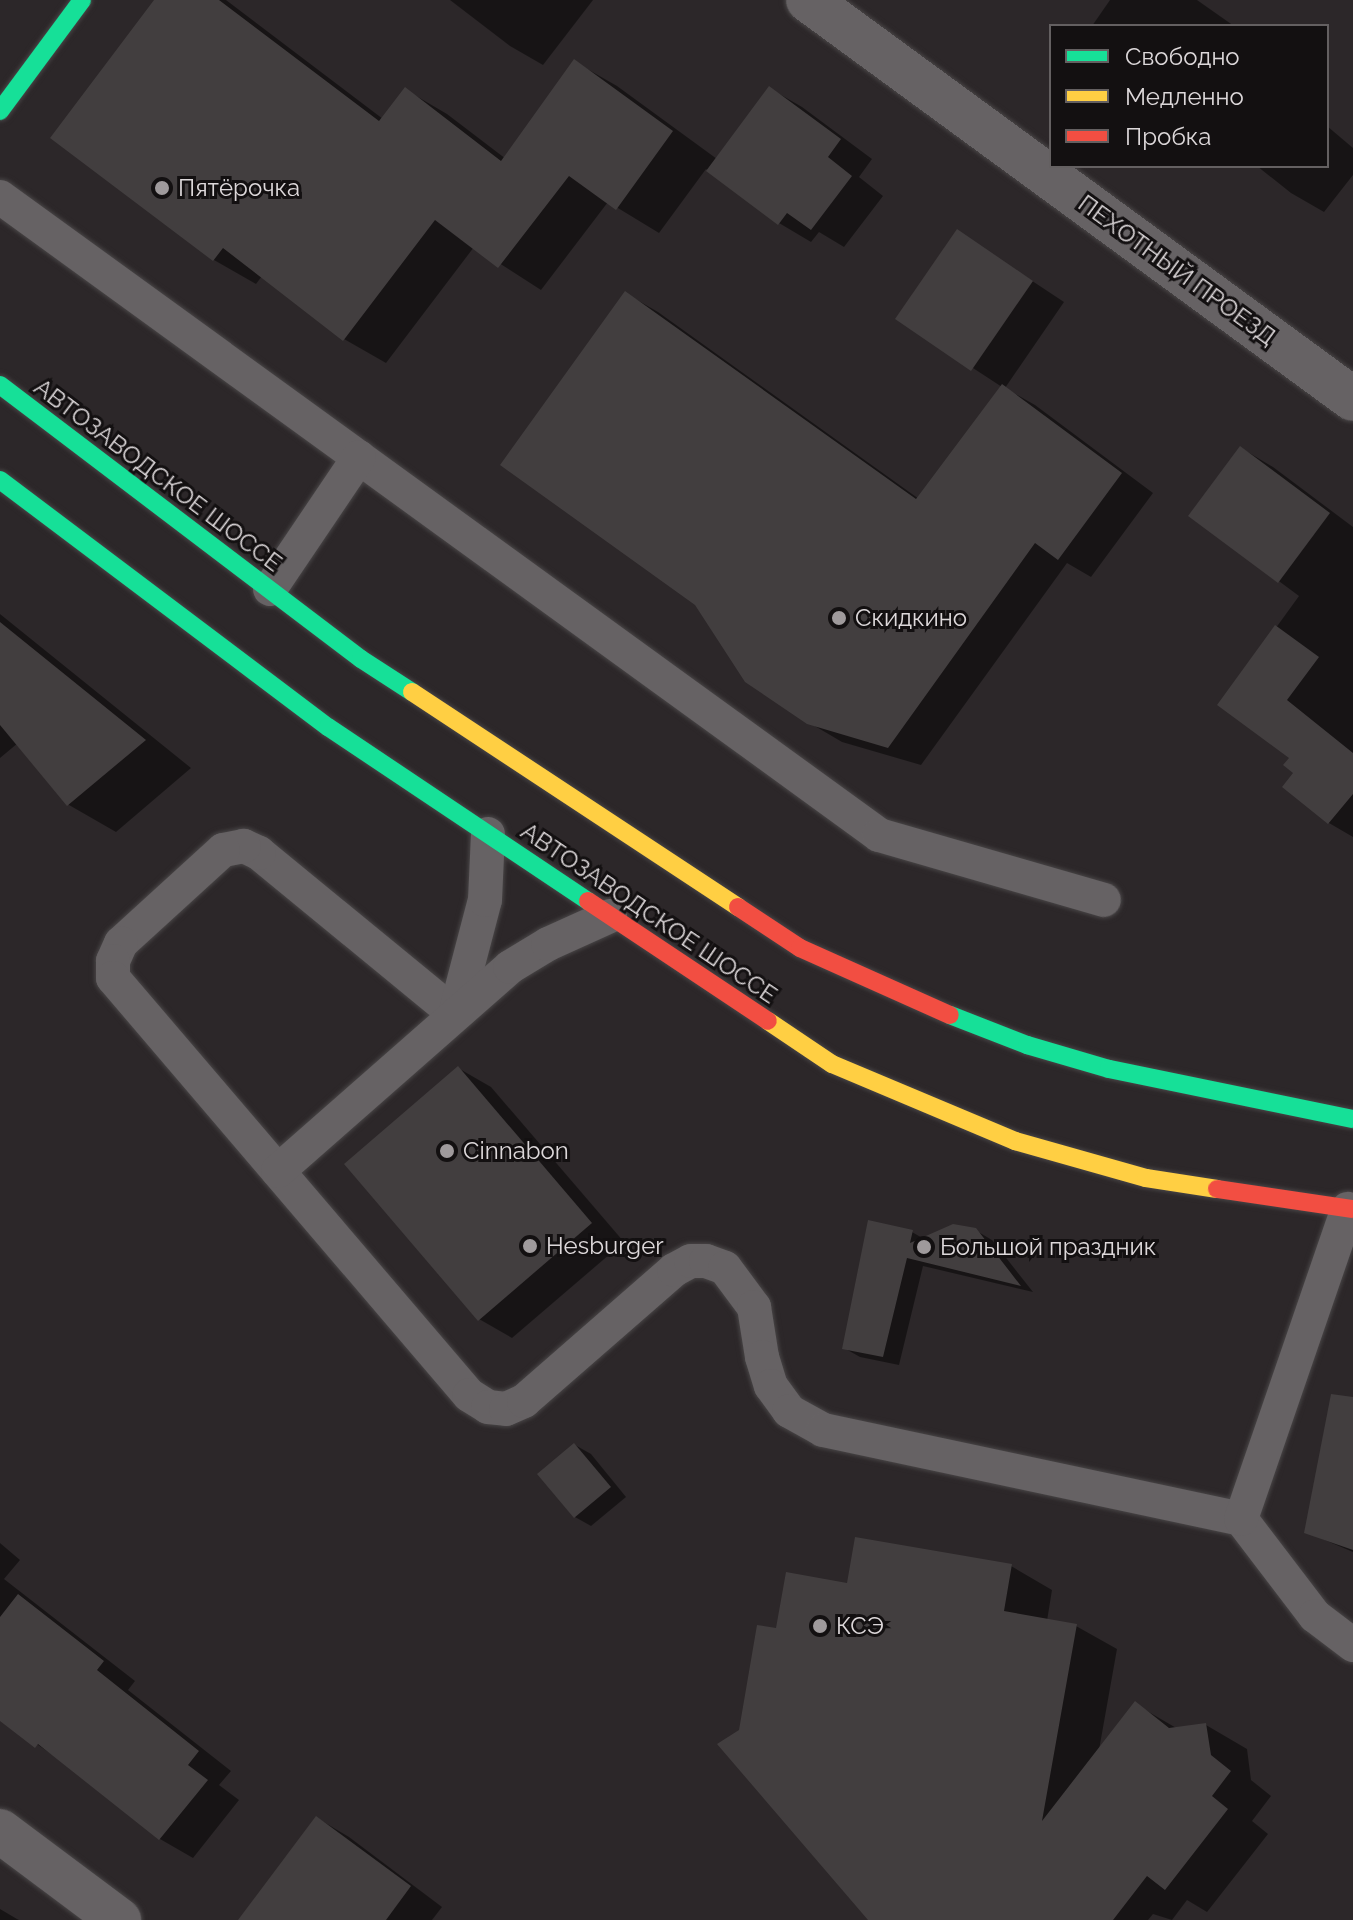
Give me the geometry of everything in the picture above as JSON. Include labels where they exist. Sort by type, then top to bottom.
[{"type":"main road","points":[[0,111],[11,74],[82,0]]},
{"type":"main road","name":"АВТОЗАВОДСКОЕ ШОССЕ","points":[[0,385],[361,659],[800,948],[913,1001],[1027,1045],[1109,1069],[1353,1119]]},
{"type":"main road","name":"АВТОЗАВОДСКОЕ ШОССЕ","points":[[0,480],[328,727],[832,1064],[1015,1141],[1146,1178],[1350,1209]]},
{"type":"street","name":"ПЕХОТНЫЙ ПРОЕЗД","points":[[808,0],[1353,399]]},
{"type":"street","points":[[0,1831],[119,1920]]},
{"type":"lane","points":[[0,197],[879,835],[1104,900]]},
{"type":"lane","points":[[270,589],[359,457]]},
{"type":"lane","points":[[455,1014],[485,900],[488,834]]},
{"type":"lane","points":[[455,1014],[259,853],[244,846],[223,850],[121,943],[113,961],[113,978],[469,1395],[488,1407],[506,1409],[524,1401],[674,1270],[691,1261],[706,1261],[725,1268],[754,1307],[762,1357],[771,1386],[789,1411],[823,1430],[1241,1519],[1315,1616],[1353,1645]]},
{"type":"lane","points":[[278,1171],[510,967],[538,949],[610,916]]},
{"type":"lane","points":[[1241,1519],[1350,1209]]},
{"type":"building","points":[[154,0],[219,0],[379,121],[405,87],[501,161],[574,59],[673,131],[616,210],[569,176],[498,268],[435,220],[343,341],[223,248],[213,261],[50,138]]},
{"type":"building","points":[[769,86],[841,139],[828,157],[852,176],[811,230],[787,213],[778,225],[706,171]]},
{"type":"building","points":[[957,229],[1033,281],[971,371],[895,319]]},
{"type":"building","points":[[625,291],[916,499],[1002,384],[1122,473],[1058,560],[1035,543],[888,748],[807,724],[745,682],[695,605],[500,465]]},
{"type":"building","points":[[1240,446],[1330,513],[1278,583],[1188,516]]},
{"type":"building","points":[[0,622],[146,740],[67,806],[0,725]]},
{"type":"building","points":[[1275,625],[1319,657],[1287,700],[1353,753],[1353,794],[1328,824],[1282,787],[1293,773],[1283,765],[1289,758],[1217,705]]},
{"type":"building","points":[[458,1066],[592,1223],[478,1321],[344,1164]]},
{"type":"building","points":[[868,1220],[913,1230],[910,1243],[953,1224],[976,1228],[1021,1286],[907,1258],[883,1357],[842,1349]]},
{"type":"building","points":[[1331,1394],[1353,1397],[1353,1550],[1304,1533]]},
{"type":"building","points":[[574,1443],[611,1487],[574,1518],[537,1474]]},
{"type":"building","points":[[855,1537],[1012,1564],[1004,1611],[1077,1624],[1042,1821],[1135,1701],[1169,1728],[1206,1723],[1211,1755],[1231,1771],[1212,1796],[1228,1809],[1165,1890],[1147,1876],[1113,1920],[868,1920],[717,1744],[739,1730],[757,1625],[776,1628],[786,1572],[847,1583]]},
{"type":"building","points":[[18,1594],[104,1661],[97,1670],[199,1751],[188,1765],[208,1780],[159,1840],[38,1744],[35,1748],[0,1721],[0,1617]]},
{"type":"building","points":[[316,1816],[411,1886],[386,1920],[238,1920]]},
{"type":"traffic: fast","points":[[0,111],[82,0]]},
{"type":"traffic: fast","points":[[0,385],[361,659],[412,692]]},
{"type":"traffic: fast","points":[[0,480],[328,727],[588,901]]},
{"type":"traffic: fast","points":[[950,1015],[1027,1045],[1109,1069],[1353,1119]]},
{"type":"traffic: slow","points":[[412,692],[738,907]]},
{"type":"traffic: slow","points":[[768,1021],[832,1064],[1015,1141],[1146,1178],[1217,1189]]},
{"type":"traffic: jam","points":[[588,901],[768,1021]]},
{"type":"traffic: jam","points":[[738,907],[800,948],[950,1015]]},
{"type":"traffic: jam","points":[[1217,1189],[1353,1209]]},
{"type":"place","name":"Пятёрочка","points":[[162,188]]},
{"type":"place","name":"Скидкино","points":[[839,618]]},
{"type":"place","name":"Cinnabon","points":[[447,1151]]},
{"type":"place","name":"Hesburger","points":[[530,1246]]},
{"type":"place","name":"Большой праздник","points":[[924,1247]]},
{"type":"place","name":"КСЭ","points":[[820,1626]]}]
